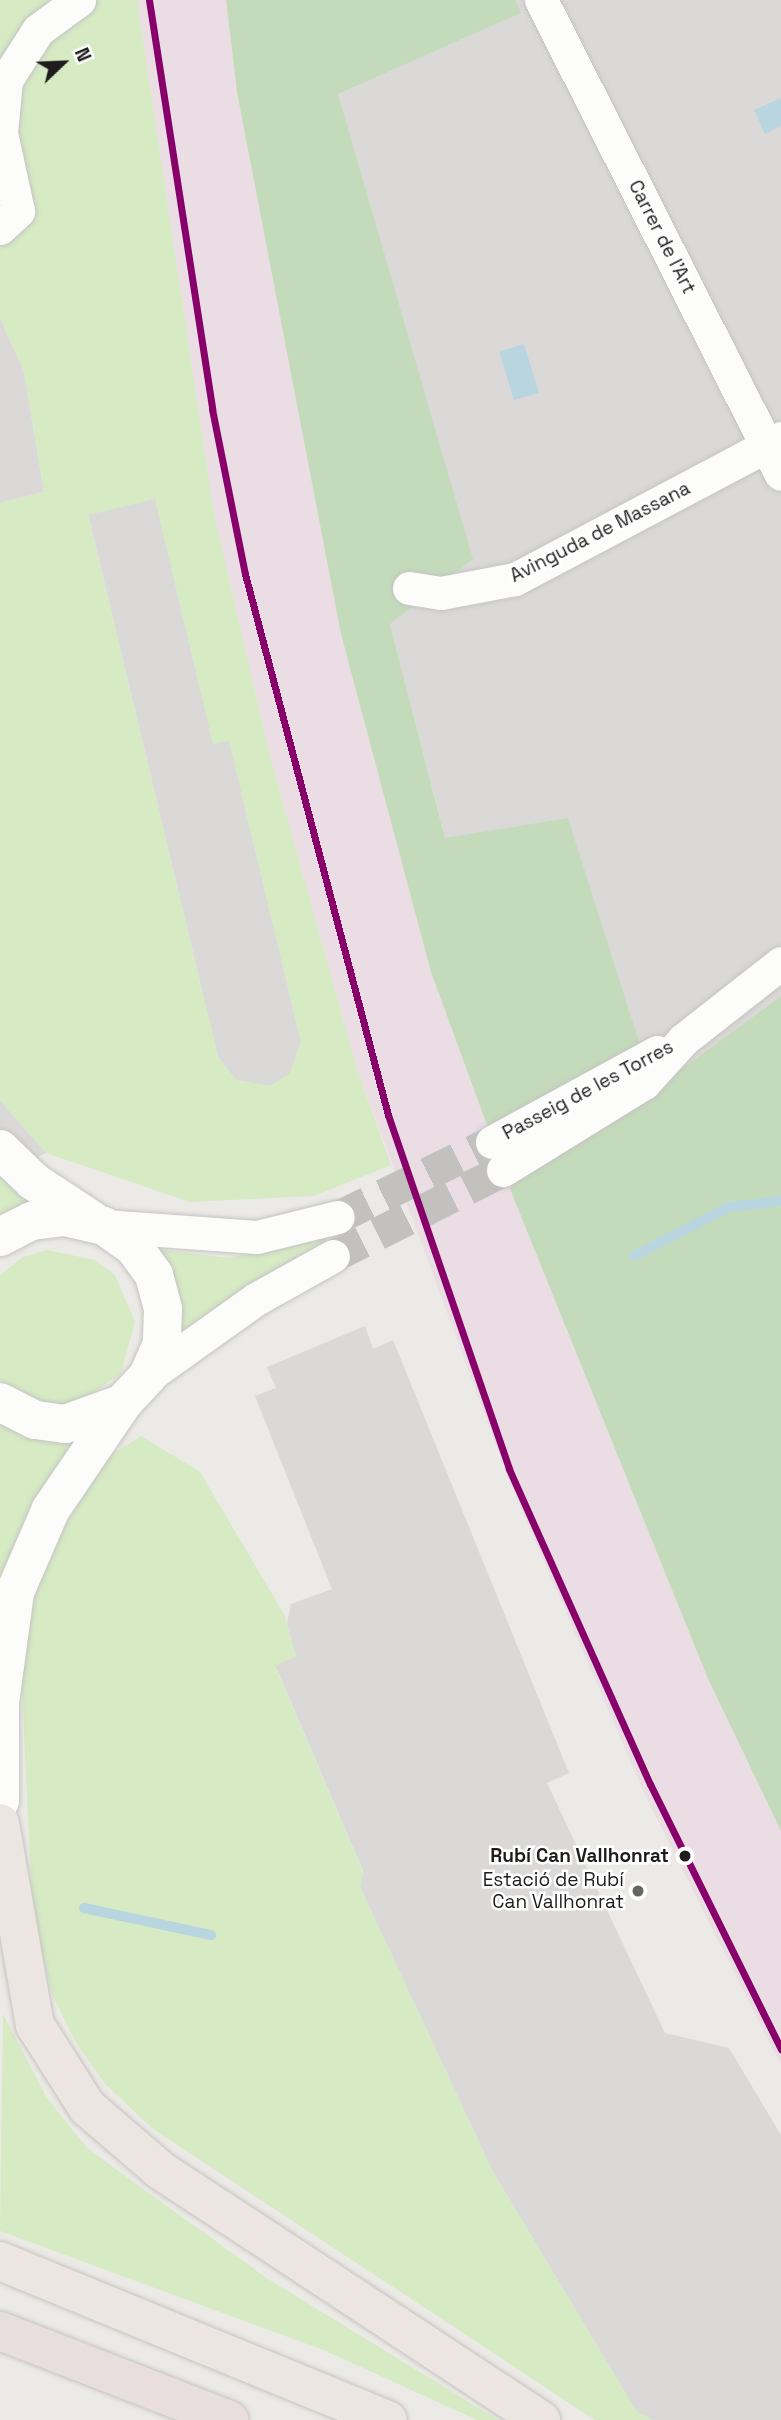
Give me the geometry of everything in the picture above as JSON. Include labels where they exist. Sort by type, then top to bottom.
[{"type":"highway","points":[[0,1823],[22,1981],[35,2025],[87,2107],[160,2170],[541,2420]]},
{"type":"highway","points":[[12,2266],[388,2420]]},
{"type":"highway","points":[[0,2331],[229,2420]]},
{"type":"street","points":[[0,228],[19,212],[1,132],[6,80],[37,30],[79,0]]},
{"type":"street","name":"Carrer de l'Art","points":[[541,0],[776,452]]},
{"type":"street","name":"Avinguda de Massana","points":[[409,588],[442,593],[515,579],[776,452]]},
{"type":"street","name":"Passeig de les Torres","points":[[498,1156],[684,1039],[781,963]]},
{"type":"street","points":[[0,1149],[33,1181],[133,1246],[153,1275],[163,1309],[162,1344],[136,1390],[51,1509],[19,1581],[3,1665],[0,1801]]},
{"type":"street","points":[[0,1237],[32,1221],[65,1217],[100,1225],[257,1237],[338,1217]]},
{"type":"street","points":[[0,1402],[35,1420],[65,1424],[136,1390],[256,1300],[333,1256]]},
{"type":"shaded area","points":[[137,0],[226,0],[237,92],[514,1199],[708,1679],[781,1831],[781,2065],[646,1797],[510,1483],[357,1069],[270,756],[214,514]]},
{"type":"shaded area","points":[[515,0],[781,0],[781,996],[654,1089],[445,838],[390,624],[338,93],[520,13]]},
{"type":"shaded area","points":[[0,318],[24,371],[44,492],[0,503]]},
{"type":"shaded area","points":[[155,498],[213,743],[229,740],[301,1042],[290,1074],[270,1086],[236,1080],[218,1057],[88,514]]},
{"type":"shaded area","points":[[0,1100],[46,1153],[0,1173]]},
{"type":"shaded area","points":[[365,1326],[373,1349],[393,1340],[569,1773],[547,1783],[665,2033],[729,2048],[781,2135],[781,2420],[652,2420],[636,2411],[492,2170],[360,1887],[363,1871],[275,1665],[296,1656],[285,1632],[291,1604],[332,1589],[255,1396],[276,1388],[267,1367]]},
{"type":"green space","points":[[0,0],[137,0],[214,514],[270,756],[357,1069],[391,1165],[314,1196],[190,1202],[46,1153],[0,1100],[0,503],[44,492],[24,371],[0,318]],"holes":[[[155,499],[213,744],[229,740],[301,1042],[290,1073],[270,1086],[236,1080],[218,1057],[88,515]]]},
{"type":"green space","points":[[226,0],[515,0],[521,13],[338,94],[473,559],[390,624],[445,838],[568,818],[654,1089],[781,996],[781,1831],[708,1679],[514,1199],[431,972],[341,634],[237,92]]},
{"type":"green space","points":[[0,1170],[36,1199],[0,1222]]},
{"type":"green space","points":[[324,1237],[328,1246],[178,1342],[153,1249],[229,1258]]},
{"type":"green space","points":[[47,1250],[95,1260],[115,1275],[135,1322],[121,1373],[78,1404],[51,1406],[0,1381],[0,1275],[23,1257]]},
{"type":"green space","points":[[0,1425],[46,1441],[80,1439],[0,1586]]},
{"type":"green space","points":[[141,1436],[200,1472],[285,1616],[296,1656],[275,1666],[363,1872],[360,1887],[492,2170],[636,2411],[652,2420],[595,2420],[153,2129],[105,2084],[75,2041],[53,1996],[33,1925],[21,1668],[41,1564],[108,1457]]},
{"type":"green space","points":[[3,2014],[47,2098],[88,2149],[268,2279],[498,2420],[477,2420],[326,2351],[0,2231]]},
{"type":"water","points":[[781,98],[781,126],[765,134],[754,110]]},
{"type":"water","points":[[524,344],[539,393],[514,400],[499,352]]},
{"type":"waterway","points":[[634,1256],[729,1207],[781,1201]]},
{"type":"waterway","points":[[84,1908],[211,1935]]},
{"type":"tunnel","points":[[338,1217],[492,1142]]},
{"type":"tunnel","points":[[333,1256],[503,1170]]},
{"type":"transit line","points":[[149,0],[212,409],[245,574],[388,1115],[509,1469],[650,1784],[781,2049]]},
{"type":"place","name":"Rubí Can Vallhonrat","points":[[685,1856]]},
{"type":"place","name":"Estació de Rubí Can Vallhonrat","points":[[638,1891]]}]
